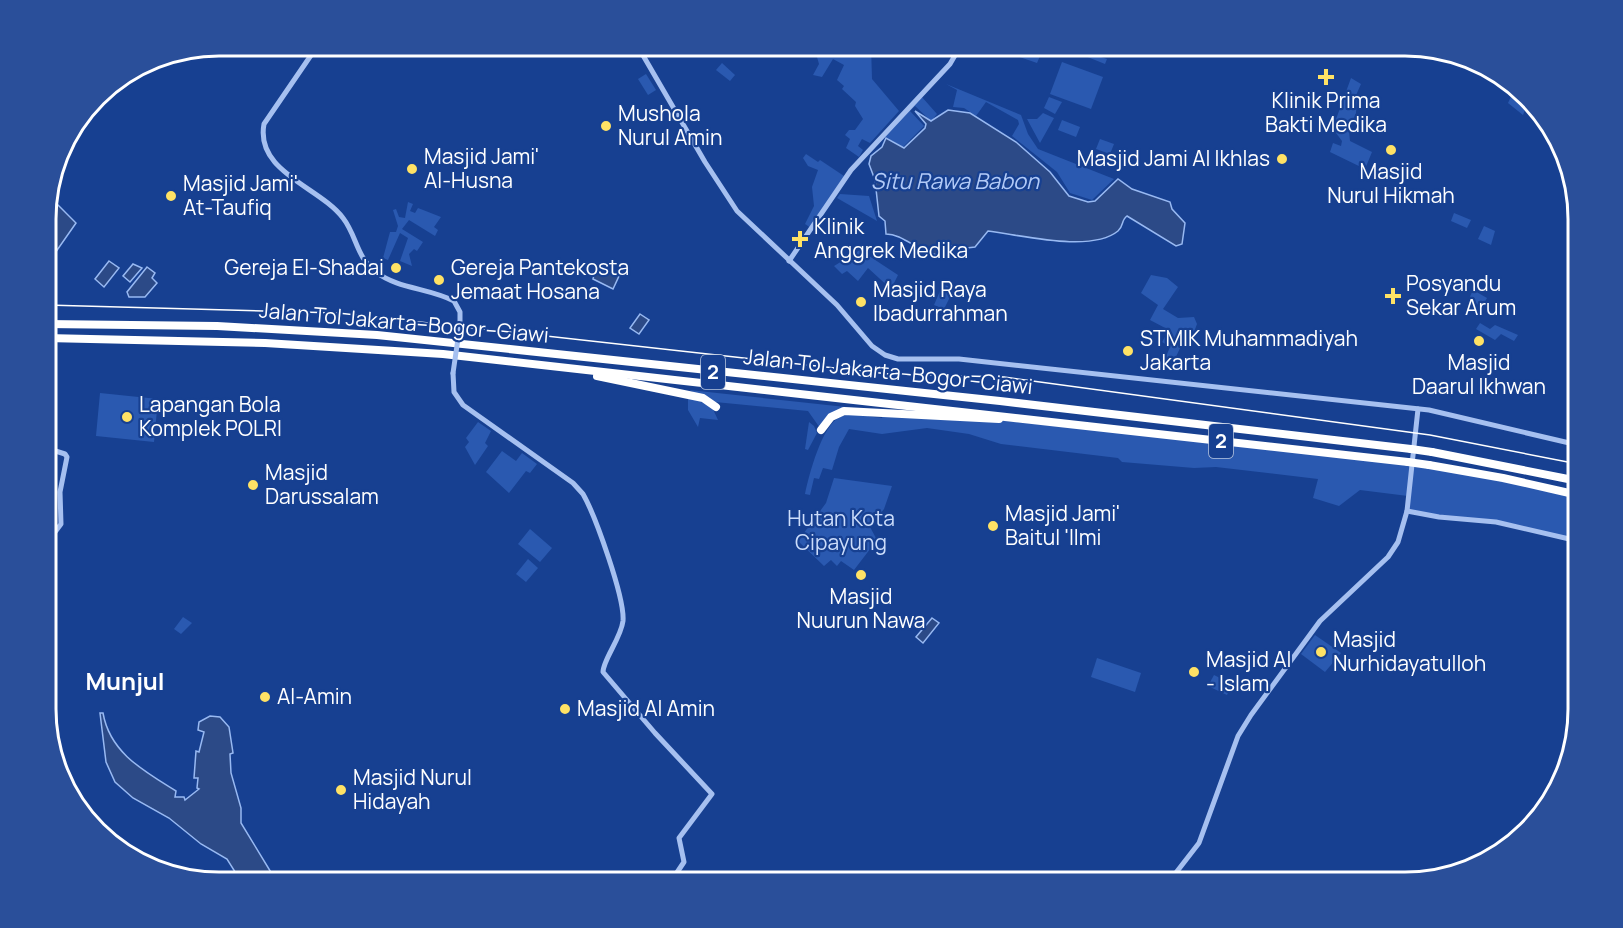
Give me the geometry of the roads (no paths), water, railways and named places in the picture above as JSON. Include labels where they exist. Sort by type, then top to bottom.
[{"type":"highway","name":"Jalan Tol Jakarta–Bogor–Ciawi","points":[[56,324],[228,327],[377,335],[1000,401],[1411,449],[1567,479]]},
{"type":"highway","name":"Jalan Tol Jakarta–Bogor–Ciawi","points":[[56,338],[337,346],[586,370],[1408,462],[1503,477],[1567,492]]},
{"type":"highway","points":[[586,370],[619,382],[703,398],[716,407]]},
{"type":"highway","points":[[821,430],[831,417],[844,411],[984,420],[1020,417]]},
{"type":"street","points":[[310,56],[264,124],[267,150],[289,175],[339,212],[348,226],[360,255],[373,270],[396,282],[454,301],[460,312],[453,373],[454,392],[466,408],[573,483],[583,494],[615,581],[623,618],[616,644],[603,672],[682,764],[711,793],[710,799],[679,838],[684,862],[677,872]]},
{"type":"street","points":[[644,56],[732,204],[756,231],[837,304],[872,346],[885,356],[898,359],[959,359],[1419,409],[1567,442]]},
{"type":"street","points":[[789,261],[851,170],[950,64],[955,56]]},
{"type":"street","points":[[1177,872],[1199,843],[1238,736],[1320,621],[1395,548],[1407,511],[1419,409]]},
{"type":"street","points":[[56,451],[65,454],[67,458],[60,492],[61,524],[56,531]]},
{"type":"street","points":[[1407,511],[1439,517],[1496,522],[1567,539]]},
{"type":"water","name":"Situ Rawa Babon","points":[[948,110],[970,113],[1016,142],[1050,172],[1069,196],[1088,202],[1095,201],[1118,179],[1132,189],[1170,202],[1172,209],[1185,223],[1182,244],[1176,246],[1127,216],[1118,231],[1091,241],[1055,241],[988,231],[975,247],[958,249],[956,246],[950,246],[950,252],[953,254],[949,256],[939,256],[886,234],[885,221],[879,216],[875,180],[869,164],[871,156],[882,147],[886,138],[904,148],[925,128],[926,124],[915,111],[931,121]]},
{"type":"water","points":[[57,204],[76,223],[56,252]]},
{"type":"water","points":[[109,261],[119,268],[104,287],[95,279]]},
{"type":"water","points":[[133,264],[142,268],[130,282],[123,276]]},
{"type":"water","points":[[596,265],[619,276],[613,289],[593,279]]},
{"type":"water","points":[[147,267],[155,273],[152,278],[157,283],[145,297],[129,297],[127,292]]},
{"type":"water","points":[[640,314],[649,320],[639,334],[630,328]]},
{"type":"water","points":[[932,618],[939,623],[923,643],[916,637]]},
{"type":"water","points":[[100,713],[103,713],[113,739],[130,760],[176,791],[175,797],[184,797],[185,800],[199,789],[197,788],[198,778],[194,778],[196,751],[199,752],[204,732],[198,730],[199,722],[210,716],[220,717],[229,727],[233,753],[230,754],[231,773],[241,808],[241,823],[271,872],[235,872],[227,859],[201,844],[169,818],[133,798],[115,782],[106,762]]},
{"type":"tram line","points":[[56,305],[338,313],[889,374],[1004,377],[1430,435],[1567,462]]},
{"type":"place","name":"Klinik Prima Bakti Medika","points":[[1326,77]]},
{"type":"place","name":"Mushola Nurul Amin","points":[[606,126]]},
{"type":"place","name":"Masjid Nurul Hikmah","points":[[1391,150]]},
{"type":"place","name":"Masjid Jami Al Ikhlas","points":[[1282,159]]},
{"type":"place","name":"Masjid Jami' Al-Husna","points":[[412,169]]},
{"type":"place","name":"Masjid Jami' At-Taufiq","points":[[171,196]]},
{"type":"place","name":"Klinik Anggrek Medika","points":[[800,239]]},
{"type":"place","name":"Gereja El-Shadai","points":[[396,268]]},
{"type":"place","name":"Gereja Pantekosta Jemaat Hosana","points":[[439,280]]},
{"type":"place","name":"Posyandu Sekar Arum","points":[[1393,296]]},
{"type":"place","name":"Masjid Raya Ibadurrahman","points":[[861,302]]},
{"type":"place","name":"Masjid Daarul Ikhwan","points":[[1479,341]]},
{"type":"place","name":"STMIK Muhammadiyah Jakarta","points":[[1128,351]]},
{"type":"place","name":"Lapangan Bola Komplek POLRI","points":[[127,417]]},
{"type":"place","name":"Masjid Darussalam","points":[[253,485]]},
{"type":"place","name":"Masjid Jami' Baitul 'Ilmi","points":[[993,526]]},
{"type":"place","name":"Masjid Nuurun Nawa","points":[[861,575]]},
{"type":"place","name":"Masjid Nurhidayatulloh","points":[[1321,652]]},
{"type":"place","name":"Masjid Al - Islam","points":[[1194,672]]},
{"type":"place","name":"Al-Amin","points":[[265,697]]},
{"type":"place","name":"Masjid Al Amin","points":[[565,709]]},
{"type":"place","name":"Masjid Nurul Hidayah","points":[[341,790]]},
{"type":"district","name":"Munjul","points":[[125,682]]},
{"type":"park label","name":"Hutan Kota Cipayung","points":[[841,531]]}]
